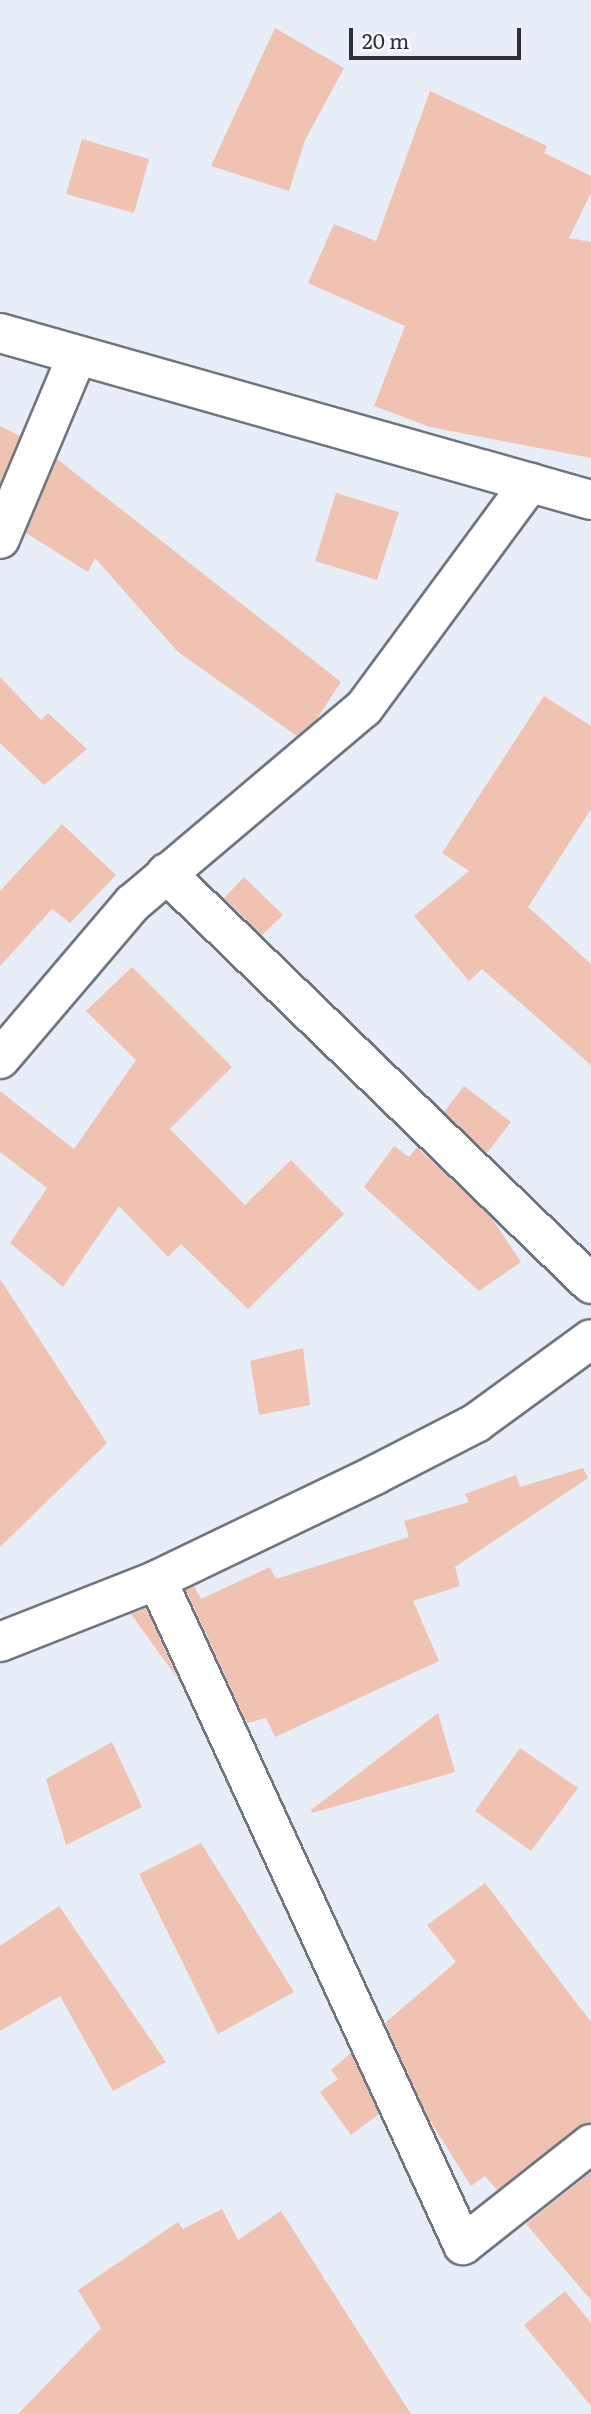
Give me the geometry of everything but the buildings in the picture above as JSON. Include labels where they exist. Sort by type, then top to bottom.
[{"type":"street","points":[[0,333],[591,500]]},
{"type":"street","points":[[0,539],[77,356]]},
{"type":"street","points":[[0,1059],[133,903],[364,708],[530,483]]},
{"type":"street","points":[[166,873],[591,1284]]},
{"type":"street","points":[[0,1642],[157,1580],[476,1423],[591,1339]]},
{"type":"street","points":[[157,1580],[463,2245],[591,2144]]}]
